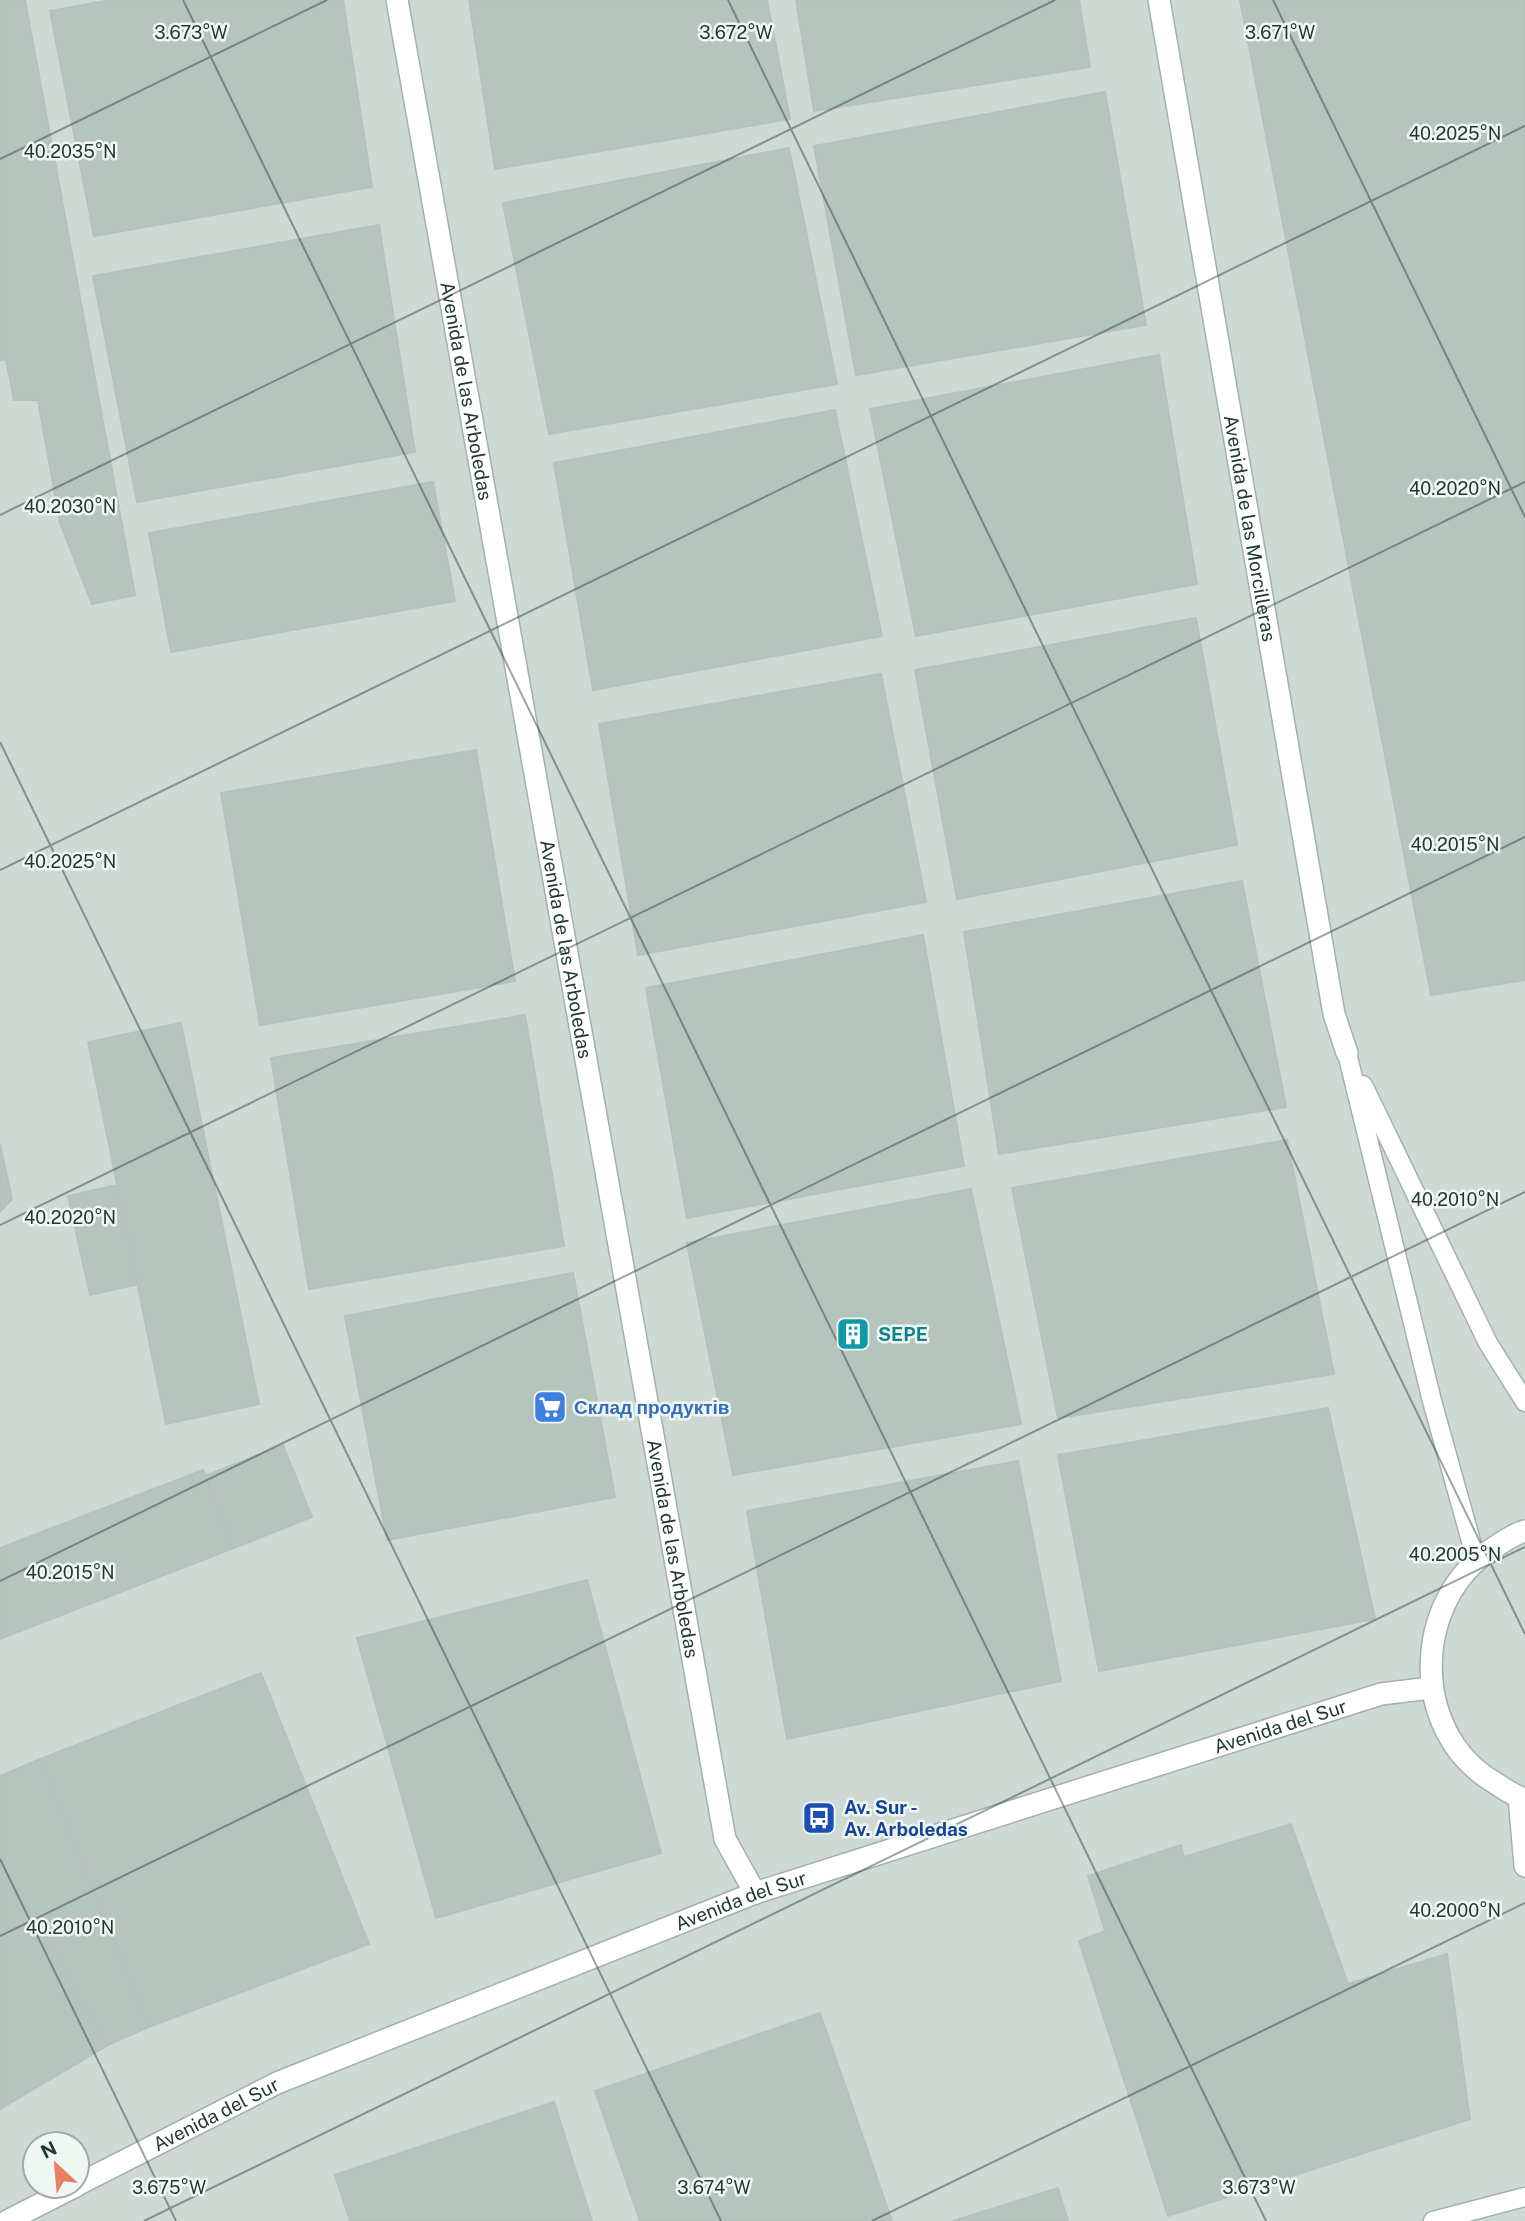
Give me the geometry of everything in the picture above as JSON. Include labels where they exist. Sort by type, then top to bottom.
[{"type":"street","name":"Avenida de las Arboledas","points":[[397,0],[725,1839],[755,1893]]},
{"type":"street","name":"Avenida de las Morcilleras","points":[[1159,0],[1334,1014],[1347,1054]]},
{"type":"street","points":[[1525,1531],[1476,1559],[1447,1596],[1431,1641],[1431,1688],[1447,1734],[1478,1772],[1522,1798],[1525,1866]]},
{"type":"street","name":"Avenida del Sur","points":[[91,2178],[277,2083],[755,1893],[1381,1694],[1431,1688]]},
{"type":"street","name":"Avenida del Sur","points":[[7,2221],[48,2200]]},
{"type":"lane","points":[[1347,1054],[1489,1343],[1525,1402]]},
{"type":"lane","points":[[1347,1054],[1432,1401],[1476,1559]]},
{"type":"lane","points":[[1433,2221],[1525,2197]]},
{"type":"shaded area","points":[[0,0],[1525,0],[1525,2221],[0,2221]]},
{"type":"building","points":[[0,0],[25,0],[135,595],[92,604],[60,523],[38,400],[14,400],[6,359],[0,360]]},
{"type":"building","points":[[110,0],[343,0],[372,187],[94,236],[50,11]]},
{"type":"building","points":[[469,0],[767,0],[790,119],[495,169]]},
{"type":"building","points":[[796,0],[1079,0],[1090,67],[814,111]]},
{"type":"building","points":[[1240,0],[1525,0],[1525,980],[1431,995]]},
{"type":"building","points":[[1105,92],[1146,325],[856,375],[814,146]]},
{"type":"building","points":[[789,148],[837,384],[549,434],[503,203]]},
{"type":"building","points":[[379,225],[415,452],[137,502],[93,276]]},
{"type":"building","points":[[1159,355],[1197,584],[916,636],[870,409]]},
{"type":"building","points":[[835,410],[882,636],[593,690],[554,463]]},
{"type":"building","points":[[433,482],[455,601],[171,652],[149,533]]},
{"type":"building","points":[[1196,618],[1237,845],[957,899],[915,670]]},
{"type":"building","points":[[881,674],[926,902],[638,955],[599,724]]},
{"type":"building","points":[[476,750],[515,981],[260,1025],[221,793]]},
{"type":"building","points":[[1242,881],[1286,1107],[999,1154],[964,932]]},
{"type":"building","points":[[923,935],[964,1166],[687,1218],[646,988]]},
{"type":"building","points":[[525,1015],[564,1246],[309,1289],[271,1058]]},
{"type":"building","points":[[181,1023],[259,1404],[166,1424],[88,1042]]},
{"type":"building","points":[[1287,1140],[1334,1374],[1058,1418],[1012,1188]]},
{"type":"building","points":[[0,1144],[12,1199],[0,1212]]},
{"type":"building","points":[[117,1185],[138,1284],[90,1295],[68,1196]]},
{"type":"building","name":"SEPE","points":[[971,1189],[1021,1424],[733,1475],[687,1243]]},
{"type":"building","points":[[573,1273],[615,1497],[387,1540],[345,1316]]},
{"type":"building","points":[[1328,1408],[1375,1619],[1099,1671],[1058,1455]]},
{"type":"building","points":[[283,1445],[312,1517],[234,1548],[205,1476]]},
{"type":"building","points":[[1018,1461],[1061,1681],[787,1739],[747,1511]]},
{"type":"building","points":[[203,1470],[234,1548],[0,1639],[0,1548]]},
{"type":"building","points":[[587,1580],[661,1853],[436,1918],[357,1638]]},
{"type":"building","points":[[261,1673],[369,1944],[149,2027],[40,1759]]},
{"type":"building","points":[[40,1759],[149,2027],[108,2045],[0,1861],[0,1776]]},
{"type":"building","points":[[1291,1824],[1348,1984],[1447,1954],[1470,2119],[1168,2216],[1079,1941],[1105,1931],[1088,1876],[1181,1845],[1184,1857]]},
{"type":"building","points":[[0,1861],[108,2045],[0,2109]]},
{"type":"building","points":[[820,2013],[892,2221],[640,2221],[595,2091]]},
{"type":"building","points":[[554,2102],[592,2221],[350,2221],[335,2175]]},
{"type":"building","points":[[1058,2188],[1068,2221],[953,2221]]},
{"type":"place","name":"SEPE","points":[[853,1334]]},
{"type":"place","name":"Склад продуктів","points":[[550,1407]]},
{"type":"place","name":"Av. Sur - Av. Arboledas","points":[[819,1818]]}]
